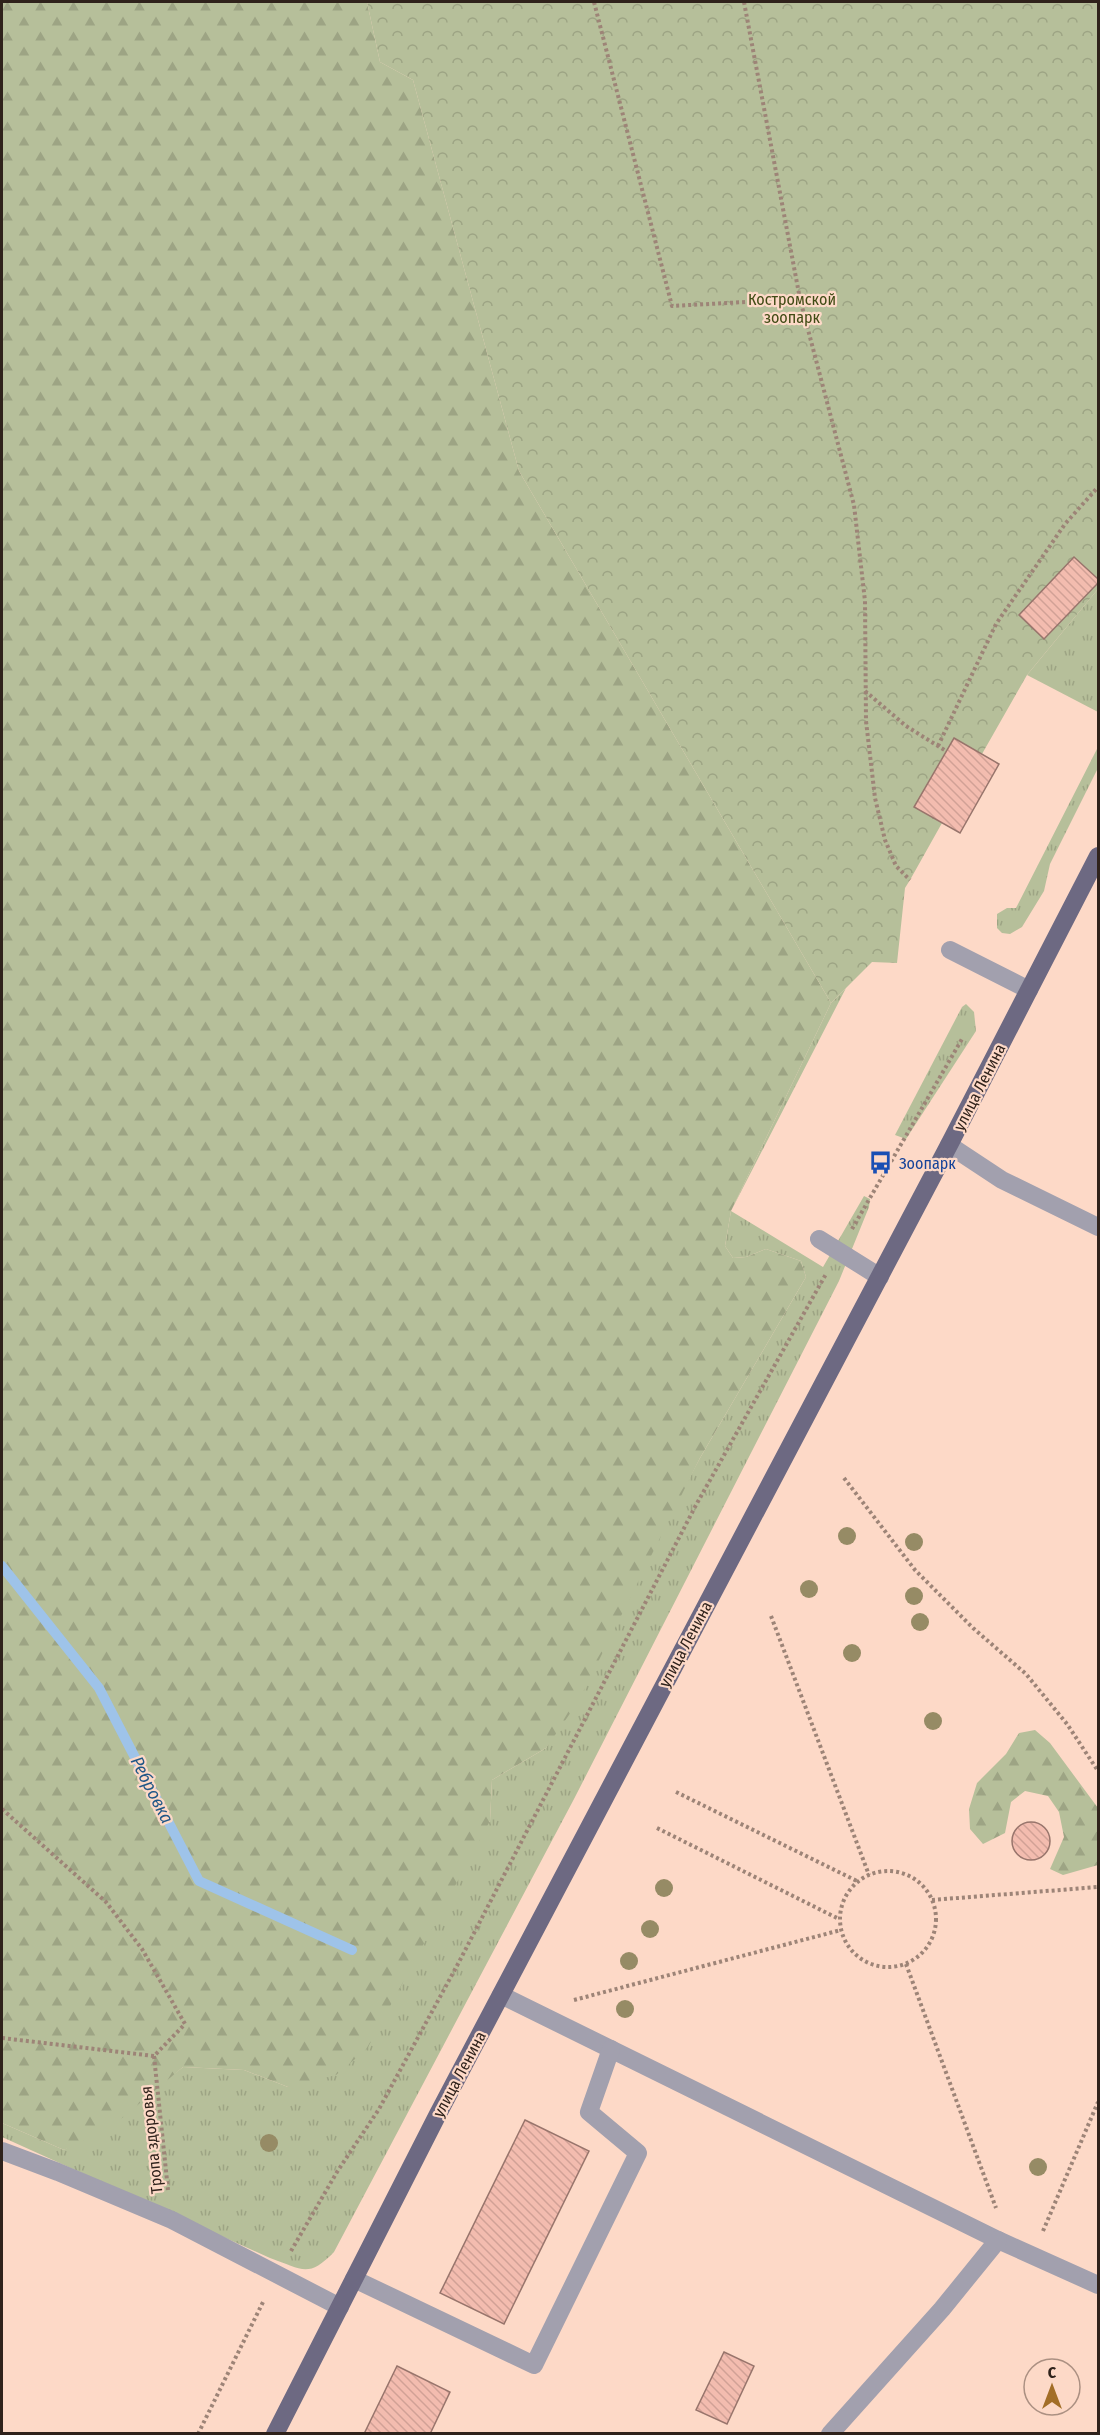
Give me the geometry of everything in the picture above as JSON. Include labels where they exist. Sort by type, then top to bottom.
[{"type":"main road","name":"улица Ленина","points":[[275,2433],[501,1995],[949,1145],[1098,856]]},
{"type":"street","points":[[950,950],[1029,990]]},
{"type":"street","points":[[949,1145],[1002,1180],[1098,1227]]},
{"type":"street","points":[[819,1239],[880,1276]]},
{"type":"street","points":[[501,1995],[1004,2243],[1098,2285]]},
{"type":"street","points":[[354,2279],[534,2365],[638,2153],[589,2112],[611,2049]]},
{"type":"street","points":[[2,2151],[171,2220],[340,2307]]},
{"type":"street","points":[[830,2433],[1004,2243]]},
{"type":"path","points":[[594,2],[672,306],[800,298]]},
{"type":"path","points":[[744,2],[800,298],[854,506],[865,601],[868,757],[885,840],[896,866],[910,880]]},
{"type":"path","points":[[938,746],[996,624],[1065,524],[1098,487]]},
{"type":"path","points":[[865,691],[897,719],[946,751]]},
{"type":"path","points":[[198,2433],[276,2276],[337,2172],[380,2109],[459,1962],[691,1515],[962,1039]]},
{"type":"path","points":[[844,1478],[915,1570],[973,1628],[1026,1674],[1067,1724],[1098,1771]]},
{"type":"path","points":[[771,1616],[869,1875]]},
{"type":"path","points":[[676,1792],[857,1881]]},
{"type":"path","points":[[2,1809],[106,1902],[142,1949],[185,2024],[154,2056],[2,2037]]},
{"type":"path","points":[[657,1828],[840,1918]]},
{"type":"path","points":[[894,1871],[910,1876],[923,1886],[932,1900],[936,1917],[934,1934],[926,1948],[906,1964],[898,1967],[881,1967],[866,1962],[852,1952],[840,1930],[840,1918],[845,1897],[857,1881],[869,1875],[894,1871]]},
{"type":"path","points":[[932,1900],[1098,1887]]},
{"type":"path","points":[[566,2002],[840,1930]]},
{"type":"path","points":[[906,1964],[1004,2243]]},
{"type":"path","name":"Тропа здоровья","points":[[154,2056],[171,2220]]},
{"type":"path","points":[[1033,2256],[1098,2102]]},
{"type":"green space","points":[[2,2],[367,2],[380,62],[413,80],[519,471],[831,1003],[731,1211],[725,1246],[733,1258],[746,1257],[766,1249],[801,1261],[806,1277],[700,1458],[578,1702],[546,1748],[492,1780],[490,1821],[367,2049],[336,2075],[288,2087],[244,2070],[183,2067],[109,2129],[64,2150],[2,2123]]},
{"type":"green space","name":"Костромской зоопарк","points":[[367,2],[1098,2],[1098,589],[1027,675],[982,754],[999,764],[960,833],[942,823],[905,888],[897,963],[872,962],[831,1003],[519,471],[413,80],[380,62]]},
{"type":"green space","points":[[1098,589],[1098,712],[1027,675]]},
{"type":"green space","points":[[1098,747],[1098,768],[1050,864],[1044,891],[1022,927],[1010,934],[1002,933],[997,928],[997,914],[1007,908],[1016,908]]},
{"type":"green space","points":[[846,988],[731,1211],[831,1003]]},
{"type":"green space","points":[[966,1004],[974,1012],[976,1031],[906,1139],[895,1135],[962,1007]]},
{"type":"green space","points":[[864,1196],[870,1199],[869,1207],[839,1281],[574,1799],[334,2252],[311,2269],[290,2266],[2,2137],[2,2123],[64,2150],[146,2096],[183,2067],[244,2070],[288,2087],[490,1821],[492,1780],[546,1748],[700,1458],[806,1277],[801,1261],[766,1249],[746,1257],[733,1258],[725,1246],[731,1211],[823,1267]]},
{"type":"green space","points":[[1035,1730],[1050,1743],[1098,1808],[1098,1865],[1063,1875],[1050,1869],[1064,1837],[1059,1812],[1048,1796],[1025,1791],[1011,1802],[1005,1833],[983,1844],[970,1829],[969,1809],[977,1783],[1006,1754],[1019,1733]]},
{"type":"building","points":[[1074,557],[1098,579],[1098,583],[1044,639],[1019,615]]},
{"type":"building","points":[[954,738],[999,764],[960,833],[914,807]]},
{"type":"building","points":[[1031,1822],[1045,1827],[1050,1841],[1045,1855],[1031,1860],[1017,1855],[1012,1841],[1017,1827]]},
{"type":"building","points":[[525,2120],[589,2151],[504,2324],[440,2293]]},
{"type":"building","points":[[724,2352],[754,2366],[727,2424],[696,2410]]},
{"type":"building","points":[[397,2366],[450,2392],[430,2434],[364,2434]]},
{"type":"waterway","name":"Ребровка","points":[[2,1566],[99,1688],[199,1881],[352,1950]]},
{"type":"place","name":"Зоопарк","points":[[881,1163]]}]
